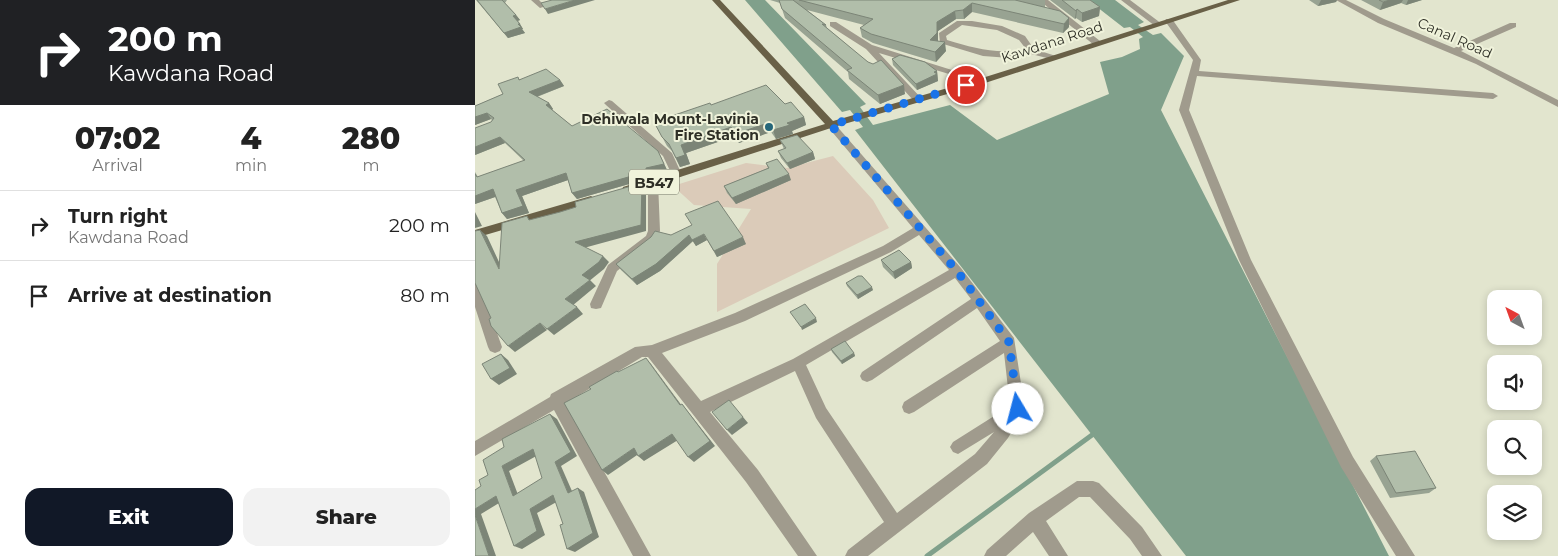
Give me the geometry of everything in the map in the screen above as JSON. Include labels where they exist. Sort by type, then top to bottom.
[{"type":"main road","points":[[716,0],[837,124]]},
{"type":"main road","name":"Kawdana Road","points":[[475,234],[677,175],[1236,0]]},
{"type":"street","points":[[535,0],[541,6],[561,0]]},
{"type":"street","points":[[1043,0],[1097,43]]},
{"type":"street","points":[[1127,0],[1163,23],[1197,60],[1184,110],[1245,260],[1347,462],[1406,556]]},
{"type":"street","name":"Canal Road","points":[[1340,0],[1359,12],[1454,51],[1556,100]]},
{"type":"street","points":[[1045,12],[1063,16]]},
{"type":"street","points":[[1031,50],[1021,38],[999,28],[972,23],[960,22],[941,35],[943,41],[983,53],[1010,55],[1031,50],[1055,56]]},
{"type":"street","points":[[833,24],[869,48],[917,100]]},
{"type":"street","points":[[1454,51],[1513,25]]},
{"type":"street","points":[[869,48],[982,81]]},
{"type":"street","points":[[1193,73],[1493,96]]},
{"type":"street","points":[[609,104],[668,155],[677,175]]},
{"type":"street","points":[[837,124],[919,229],[957,271],[1009,342],[1018,409],[1003,433],[981,460],[854,556]]},
{"type":"street","points":[[596,304],[612,268],[650,239],[654,231],[653,182]]},
{"type":"street","points":[[475,449],[556,399],[640,351],[652,351],[740,317],[887,248],[919,229]]},
{"type":"street","points":[[698,410],[798,362],[957,271]]},
{"type":"street","points":[[475,288],[495,347]]},
{"type":"street","points":[[867,376],[978,301]]},
{"type":"street","points":[[909,408],[1009,342]]},
{"type":"street","points":[[652,351],[752,476],[808,556]]},
{"type":"street","points":[[798,362],[821,413],[895,524]]},
{"type":"street","points":[[556,399],[636,554]]},
{"type":"street","points":[[959,447],[1018,409]]},
{"type":"street","points":[[993,556],[1035,519],[1077,489],[1093,489],[1136,533],[1153,556]]},
{"type":"street","points":[[1035,519],[1059,556]]},
{"type":"shaded area","points":[[745,0],[765,0],[866,104],[860,107],[873,125],[950,105],[997,140],[1109,94],[1100,62],[1122,57],[1140,49],[1139,39],[1143,37],[1130,27],[1124,28],[1088,0],[1115,0],[1144,22],[1138,25],[1153,35],[1161,33],[1184,56],[1161,110],[1389,556],[1186,556],[855,130],[863,127],[850,110],[842,112]]},
{"type":"shaded area","points":[[833,156],[873,200],[889,228],[717,312],[717,264],[751,209],[694,205],[673,186],[746,163],[787,168]]},
{"type":"building","points":[[477,0],[502,0],[516,15],[513,16],[521,27],[504,33]]},
{"type":"building","points":[[552,0],[575,0],[545,9],[541,3]]},
{"type":"building","points":[[779,0],[793,0],[826,25],[822,24],[868,62],[873,64],[881,60],[904,85],[878,95],[847,70],[852,68],[782,9]]},
{"type":"building","points":[[799,0],[1015,0],[1060,11],[1069,18],[1064,24],[972,3],[963,10],[955,11],[937,22],[937,33],[930,40],[945,42],[935,52],[871,34],[860,28],[873,19]]},
{"type":"building","points":[[1062,0],[1090,0],[1100,7],[1082,13],[1077,9],[1076,11]]},
{"type":"building","points":[[900,55],[925,62],[937,71],[934,72],[937,74],[916,84],[892,59]]},
{"type":"building","points":[[546,69],[560,80],[529,92],[549,103],[546,105],[572,126],[607,109],[658,151],[664,164],[646,168],[646,172],[572,193],[566,173],[516,190],[523,206],[502,213],[493,189],[475,196],[475,174],[477,177],[525,160],[500,137],[475,147],[475,128],[491,122],[494,118],[487,113],[475,117],[475,106],[503,94],[498,84],[518,77],[519,80]]},
{"type":"building","points":[[766,85],[785,104],[791,102],[804,117],[787,123],[790,125],[773,130],[768,123],[735,134],[731,127],[681,145],[685,155],[676,158],[654,122],[710,103],[711,105]]},
{"type":"building","points":[[797,135],[813,152],[787,163],[778,151],[786,148],[780,140]]},
{"type":"building","points":[[777,159],[789,174],[732,198],[724,186],[769,168],[766,163]]},
{"type":"building","points":[[642,183],[641,225],[575,242],[603,256],[599,262],[582,275],[590,280],[565,299],[577,307],[547,329],[540,323],[508,346],[491,326],[489,319],[491,318],[475,283],[475,231],[480,230],[499,269],[502,223],[527,216],[529,220],[560,212],[576,207],[575,202]]},
{"type":"building","points":[[718,201],[743,237],[714,251],[704,234],[692,240],[689,235],[656,264],[632,279],[616,264],[651,237],[655,231],[671,235],[692,225],[685,214]]},
{"type":"building","points":[[899,250],[911,262],[893,272],[881,260]]},
{"type":"building","points":[[858,276],[862,276],[872,287],[857,295],[846,283]]},
{"type":"building","points":[[805,304],[816,318],[801,327],[790,312]]},
{"type":"building","points":[[845,341],[854,353],[841,361],[831,349]]},
{"type":"building","points":[[501,354],[510,368],[491,379],[482,364]]},
{"type":"building","points":[[646,358],[680,405],[682,404],[710,441],[688,457],[672,434],[638,456],[634,448],[602,470],[564,403],[591,389],[589,387],[617,371]]},
{"type":"building","points":[[729,400],[743,417],[727,430],[712,412]]},
{"type":"building","points":[[550,414],[571,452],[555,462],[568,493],[578,488],[593,533],[567,549],[560,525],[563,524],[553,495],[530,509],[537,531],[514,546],[496,496],[475,509],[475,490],[481,486],[479,480],[488,475],[483,460],[504,447],[502,439]],"holes":[[[533,449],[542,478],[513,496],[502,466]]]},
{"type":"building","points":[[1415,451],[1436,488],[1396,493],[1376,456]]},
{"type":"building","points":[[475,515],[489,556],[475,556]]},
{"type":"waterway","points":[[927,556],[1092,435]]},
{"type":"place","name":"Dehiwala Mount-Lavinia Fire Station","points":[[769,127]]},
{"type":"route","points":[[966,85],[831,125],[957,271],[1009,342],[1018,409]]}]
